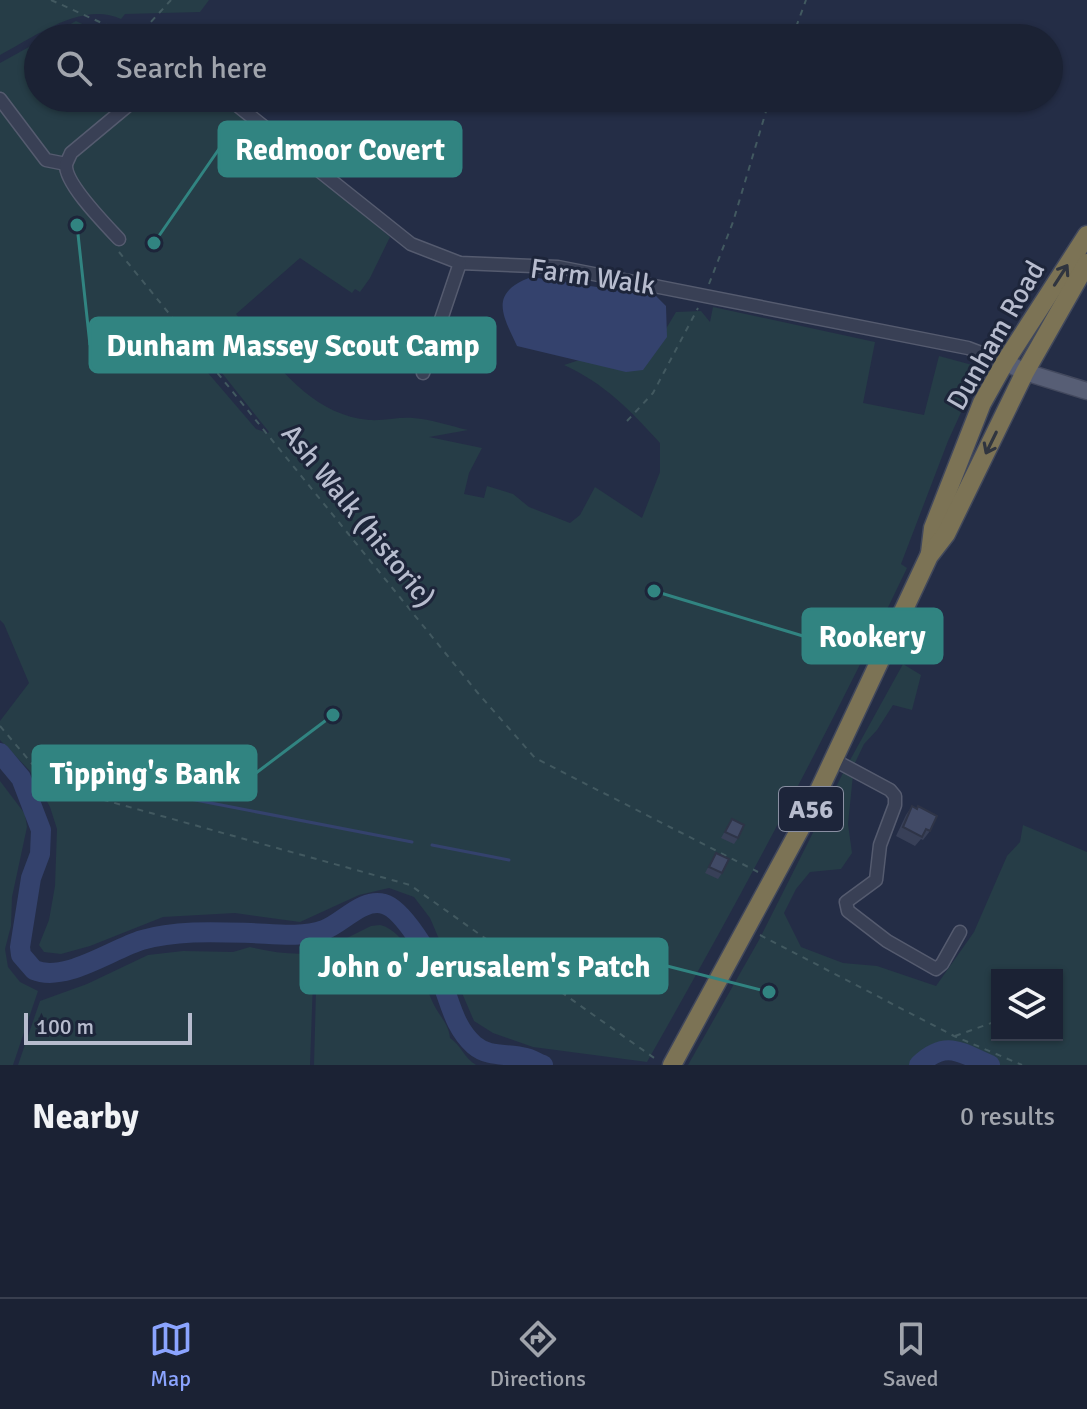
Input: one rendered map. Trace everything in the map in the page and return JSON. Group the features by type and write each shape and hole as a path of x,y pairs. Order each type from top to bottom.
{"highway":[{"name":"Dunham Road","path":"929,556 933,528 982,403 1087,235"},
{"name":"Dunham Road","path":"665,1063 738,946 806,818 929,556 946,534 1025,372 1087,263"}],"main road":[{"path":"1005,362 1025,372 1087,391"}],"lane":[{"path":"0,99 46,160 66,164"},
{"path":"119,246 82,197 68,175 66,164 71,153 120,112"},
{"name":"Farm Walk","path":"246,112 411,244 460,263 558,267 968,348 1005,362"},
{"path":"423,373 460,263"},
{"path":"834,760 890,790 895,796 895,805 880,845 876,880 846,902 848,911 887,941 936,969 960,932"}],"path":[{"path":"51,0 104,24"},
{"path":"149,24 171,0"},
{"path":"797,24 806,0"},
{"path":"627,421 653,393 705,294 733,222 766,112"},
{"name":"Ash Walk (historic)","path":"119,246 477,692 535,758 753,869"},
{"path":"0,726 50,785 410,885 665,1063"},
{"path":"759,934 954,1036 1022,1065"},
{"path":"954,1036 991,1022"}],"shaded area":[{"path":"0,0 209,0 200,12 125,14 121,19 91,14 59,24 24,24 24,42 0,55"},
{"path":"24,50 24,112 240,112 390,237 360,292 355,289 352,293 300,258 236,314 293,381 327,407 347,416 369,420 420,419 468,430 429,437 482,448 469,473 464,494 484,498 487,486 513,494 529,507 570,523 580,515 595,487 642,518 660,472 660,443 616,399 592,380 564,365 595,355 654,349 676,312 701,311 710,322 713,307 875,342 863,403 924,415 939,356 976,366 978,375 948,441 901,564 907,568 782,817 647,1062 533,1047 493,1033 474,1021 430,918 414,897 389,888 359,895 300,922 235,913 163,917 90,946 61,954 44,952 39,945 49,920 55,886 57,829 50,807 30,771 0,740 0,721 29,683 0,620 0,63","holes":["183,324 268,433 256,429 173,332"]},
{"path":"903,664 921,675 912,710 893,705 864,744 854,765 848,824 852,853 841,869 810,872 796,889 784,913 801,947 843,963 877,966 936,986 974,932 1007,856 1020,842 1023,825 1087,852 1087,1065 999,1065 943,1044 915,1065 688,1065 759,940 844,771"},
{"path":"0,781 25,814 27,827 12,897 11,926 5,949 8,967 20,982 38,991 13,1065 0,1065"},
{"path":"380,925 399,936 406,946 446,1024 450,1038 476,1065 314,1065 317,953 371,926"},
{"path":"250,947 282,953 314,953 310,1065 18,1065 40,1001 87,984 148,955 183,951 233,952"}],"water":[{"path":"531,277 656,296 666,306 667,337 643,370 626,372 517,346 504,314 504,297 518,283"}],"building":[{"path":"912,806 937,816 930,831 926,829 922,837 903,827"},
{"path":"732,819 744,825 738,838 725,832"},
{"path":"716,853 729,859 722,873 709,867"}],"waterway":[{"path":"0,753 21,778 41,830 40,854 31,878 20,947 21,955 34,970 46,973 74,969 130,944 182,933 306,934 331,927 368,905 384,904 408,924 423,946 467,1038 486,1052 528,1059 543,1065"},
{"path":"185,798 412,842"},
{"path":"432,845 509,860"},
{"path":"919,1065 937,1052 946,1050 990,1065"},
{"path":"510,1065 512,1057"}],"place":[{"name":"Dunham Massey Scout Camp","path":"77,225"},
{"name":"Redmoor Covert","path":"154,243"},
{"name":"Rookery","path":"654,591"},
{"name":"Tipping's Bank","path":"333,715"},
{"name":"John o' Jerusalem's Patch","path":"769,992"}]}
